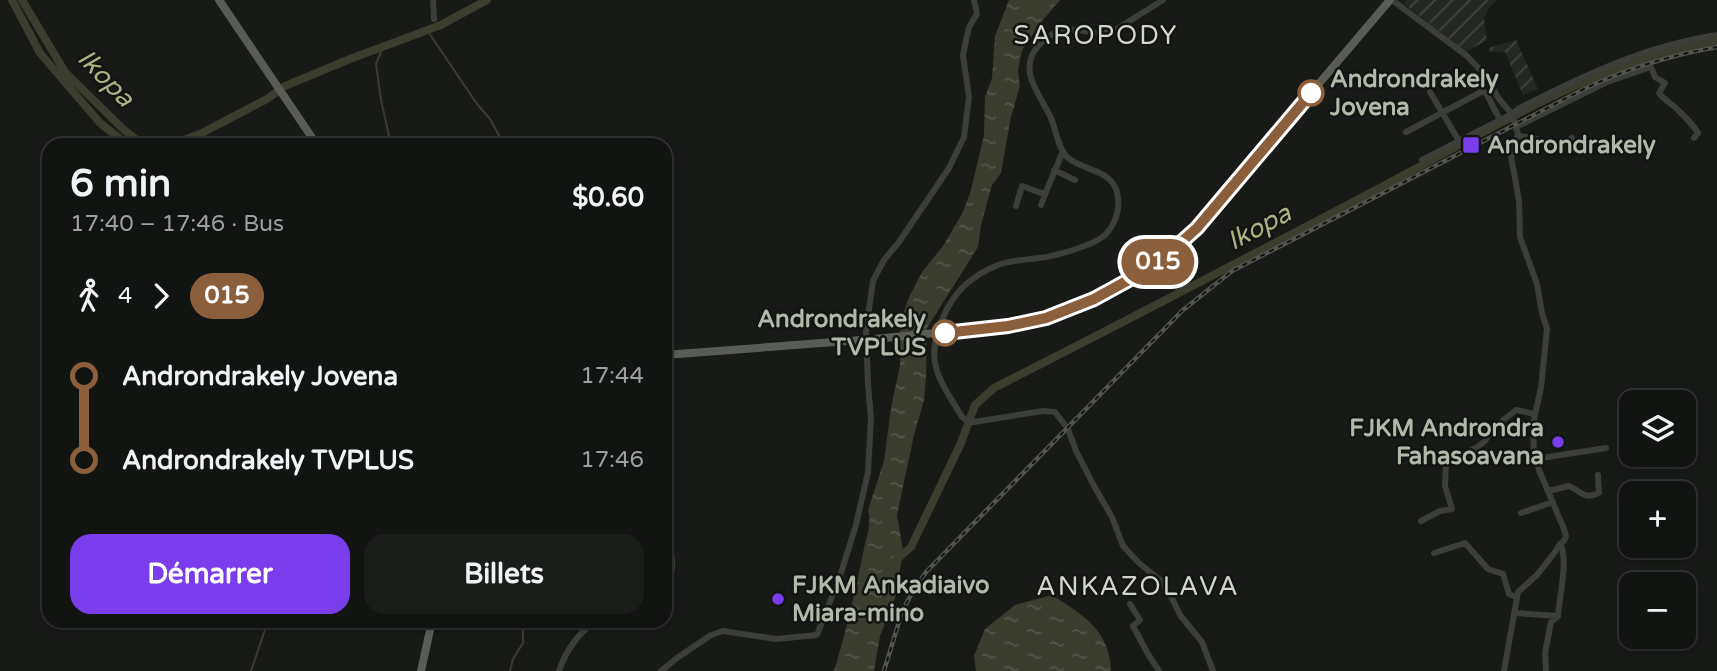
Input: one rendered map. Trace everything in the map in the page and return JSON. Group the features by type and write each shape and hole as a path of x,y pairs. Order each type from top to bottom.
{"main road":[{"path":"219,0 312,138"},
{"path":"672,354 1008,326 1046,318 1103,295 1167,255 1202,222 1391,0"},
{"path":"421,671 430,628"}],"street":[{"path":"433,0 435,19"},
{"path":"974,0 977,9 981,0"},
{"path":"661,671 711,635 723,631 776,639 817,635 852,538 869,472 872,418 868,313 873,281 884,260 900,242 949,168 964,137 970,97 963,55 969,27 977,15 974,0"},
{"path":"1163,0 1112,32 1102,34 1058,31 1046,38 1036,49 1028,72 1063,151 1069,158 1113,182 1118,195 1118,211 1108,232 1096,241 1061,254 1024,258 996,266 970,281 955,294 935,333 936,370 962,417 970,421 1043,411 1055,412 1061,418 1090,479 1112,517 1123,546 1160,580 1180,615 1202,642 1213,671"},
{"path":"1391,0 1467,56 1485,75 1514,120 1517,137 1511,157 1518,193 1520,237 1537,284 1547,329 1541,388 1535,414 1535,458 1566,532 1565,539 1540,571 1518,592 1504,671"},
{"path":"1514,120 1518,109 1618,61 1684,41 1717,35"},
{"path":"1422,160 1500,120 1514,120 1607,82 1652,67 1655,77 1665,83 1660,96 1676,107 1694,126 1698,133 1694,138"},
{"path":"1406,132 1483,91 1500,120"},
{"path":"1430,92 1459,141"},
{"path":"1517,137 1526,135 1551,144 1565,143 1572,138"},
{"path":"1041,205 1063,151"},
{"path":"1054,170 1075,180"},
{"path":"1016,206 1022,186 1046,192"},
{"path":"1421,521 1452,509 1445,486 1446,462 1476,448 1485,441 1491,430 1516,410 1535,414"},
{"path":"1535,458 1606,449"},
{"path":"1548,491 1569,486 1586,496 1594,495 1600,493 1598,475"},
{"path":"1521,513 1553,502"},
{"path":"1434,552 1465,543 1488,569 1503,574 1509,594 1516,597"},
{"path":"1546,671 1545,653 1551,622 1558,616 1563,575 1563,549 1560,544"},
{"path":"672,551 672,571"},
{"path":"1130,604 1140,620 1133,626 1159,671"},
{"path":"1514,613 1558,616"},
{"path":"559,671 570,647 587,628"}],"shaded area":[{"path":"1407,0 1498,0 1490,6 1484,18 1487,40 1466,52 1403,3"},
{"path":"1516,40 1538,89 1523,95 1505,52 1490,52 1489,48"}],"water":[{"path":"1009,0 1060,0 1022,50 1018,70 1020,86 1011,117 1001,173 992,185 978,247 927,328 924,400 897,515 903,550 896,595 880,636 874,671 834,671 868,532 868,510 884,461 900,365 900,332 904,311 922,272 943,246 963,212 971,190 984,135 985,97 992,78 995,36"},
{"path":"1052,595 1084,617 1100,634 1111,671 976,671 974,656 985,629 1015,605"}],"waterway":[{"path":"12,0 40,53 100,123 119,138"},
{"name":"Ikopa","path":"22,0 65,72 134,138"},
{"path":"189,138 267,99 285,86 441,25 487,0"},
{"name":"Ikopa","path":"427,30 500,138"},
{"name":"Ikopa","path":"894,562 911,547 961,443 975,405 994,388 1548,98 1632,63 1717,41"},
{"path":"383,47 376,64 389,138"},
{"path":"251,671 266,628"},
{"name":"Ikopa","path":"510,671 513,659 523,643 523,628"}],"railway":[{"path":"884,671 902,612 926,572 1183,310 1232,271 1584,89 1649,64 1717,47"}],"bus line":[{"name":"015","path":"945,333 1018,325 1046,318 1094,299 1145,271 1197,228 1311,93"}],"place":[{"name":"Androndrakely Jovena","path":"1311,93"},
{"name":"Androndrakely","path":"1471,145"},
{"name":"Androndrakely TVPLUS","path":"945,333"},
{"name":"FJKM Androndra Fahasoavana","path":"1558,442"},
{"name":"FJKM Ankadiaivo Miara-mino","path":"778,599"}],"district":[{"name":"SAROPODY","path":"1096,35"},
{"name":"ANKAZOLAVA","path":"1138,586"}]}
